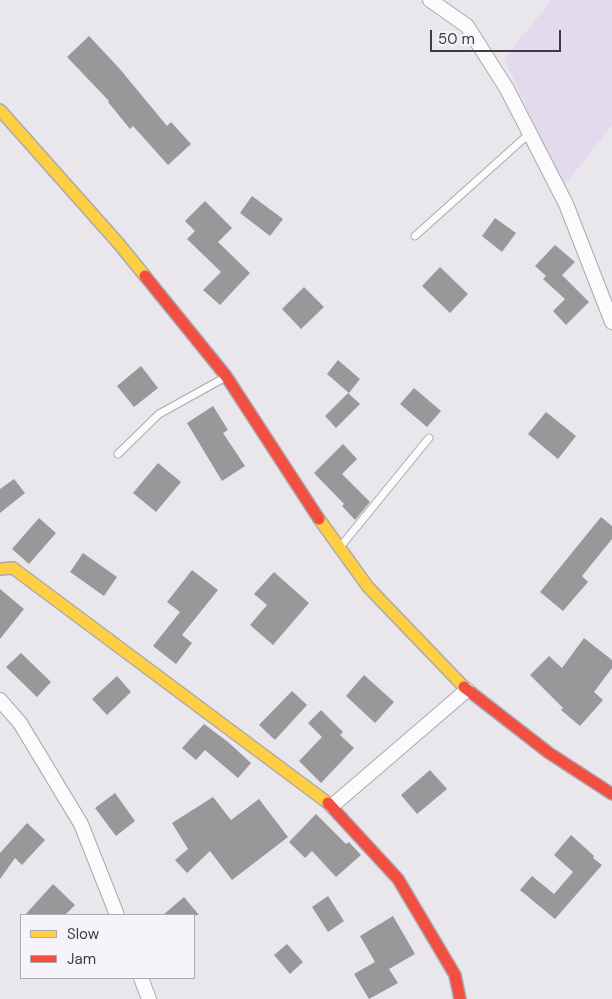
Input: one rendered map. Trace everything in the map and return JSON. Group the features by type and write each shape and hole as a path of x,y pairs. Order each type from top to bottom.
{"street":[{"path":"430,0 467,26 507,89 566,204 612,322"},
{"path":"0,110 118,244 226,376 317,517 368,587 467,690 549,753 612,794"},
{"path":"0,569 13,568 332,806 398,879 455,975 460,999"},
{"path":"332,806 467,690"},
{"path":"0,700 20,723 82,824 117,914"},
{"path":"141,979 150,999"}],"lane":[{"path":"415,236 530,133"},
{"path":"118,454 159,414 226,376"},
{"path":"339,548 429,438"}],"shaded area":[{"path":"552,0 612,0 612,125 563,187 504,58"}],"building":[{"path":"89,36 119,68 167,126 171,122 191,144 168,165 133,126 130,129 109,101 67,57"},
{"path":"252,196 283,219 270,236 240,213"},
{"path":"205,201 232,228 218,242 250,273 220,305 203,290 221,272 187,239 195,231 185,221"},
{"path":"495,218 516,233 502,252 482,236"},
{"path":"555,245 575,262 562,275 589,302 566,325 553,311 565,299 543,279 546,276 535,266"},
{"path":"440,267 468,294 450,313 422,286"},
{"path":"304,287 324,307 301,329 282,309"},
{"path":"338,360 360,379 349,393 327,374"},
{"path":"141,366 158,388 134,407 117,386"},
{"path":"414,388 441,411 427,427 400,404"},
{"path":"348,393 360,404 336,428 325,416"},
{"path":"213,406 228,430 223,433 245,466 222,481 187,423"},
{"path":"546,412 576,436 558,459 528,434"},
{"path":"343,444 357,459 342,474 370,502 355,520 342,506 344,504 314,473"},
{"path":"158,463 181,482 156,512 133,493"},
{"path":"14,479 25,493 0,513 0,489"},
{"path":"601,517 612,526 612,539 582,576 588,582 563,611 540,592"},
{"path":"39,518 56,533 29,564 12,549"},
{"path":"83,553 117,577 104,596 70,572"},
{"path":"192,570 218,590 182,635 192,643 176,664 153,646 180,612 167,602"},
{"path":"274,572 309,603 273,645 250,625 267,605 254,594"},
{"path":"0,589 24,609 0,639"},
{"path":"584,638 612,660 612,668 594,692 603,700 580,726 561,710 563,708 530,675 549,656 562,668"},
{"path":"21,653 51,682 37,697 6,667"},
{"path":"364,675 394,702 375,723 346,696"},
{"path":"117,676 131,692 107,715 92,699"},
{"path":"292,691 307,705 275,740 259,725"},
{"path":"321,710 343,732 340,735 354,748 321,783 299,761 322,737 308,723"},
{"path":"204,724 251,763 238,778 205,750 196,760 182,748"},
{"path":"430,770 447,789 417,814 401,795"},
{"path":"115,793 135,821 116,836 95,808"},
{"path":"213,797 231,820 259,799 288,837 232,880 210,851 187,873 175,860 188,849 172,823"},
{"path":"316,814 346,844 349,842 361,855 336,877 312,851 305,858 289,842"},
{"path":"27,823 45,840 22,865 15,858 0,879 0,853"},
{"path":"571,835 602,865 555,919 520,890 532,876 554,894 573,872 554,855"},
{"path":"53,884 75,905 66,914 26,914"},
{"path":"328,896 344,921 328,932 312,907"},
{"path":"184,897 199,915 195,914 164,914"},
{"path":"393,916 415,954 389,969 398,983 369,999 354,974 375,962 360,936"},
{"path":"287,944 303,962 290,974 274,955"}],"traffic: slow":[{"path":"0,110 145,276"},
{"path":"319,519 368,587 464,687"},
{"path":"0,569 13,568 328,803"}],"traffic: jam":[{"path":"145,276 226,376 319,519"},
{"path":"464,687 549,753 612,794"},
{"path":"328,803 398,879 455,975 460,999"}]}
